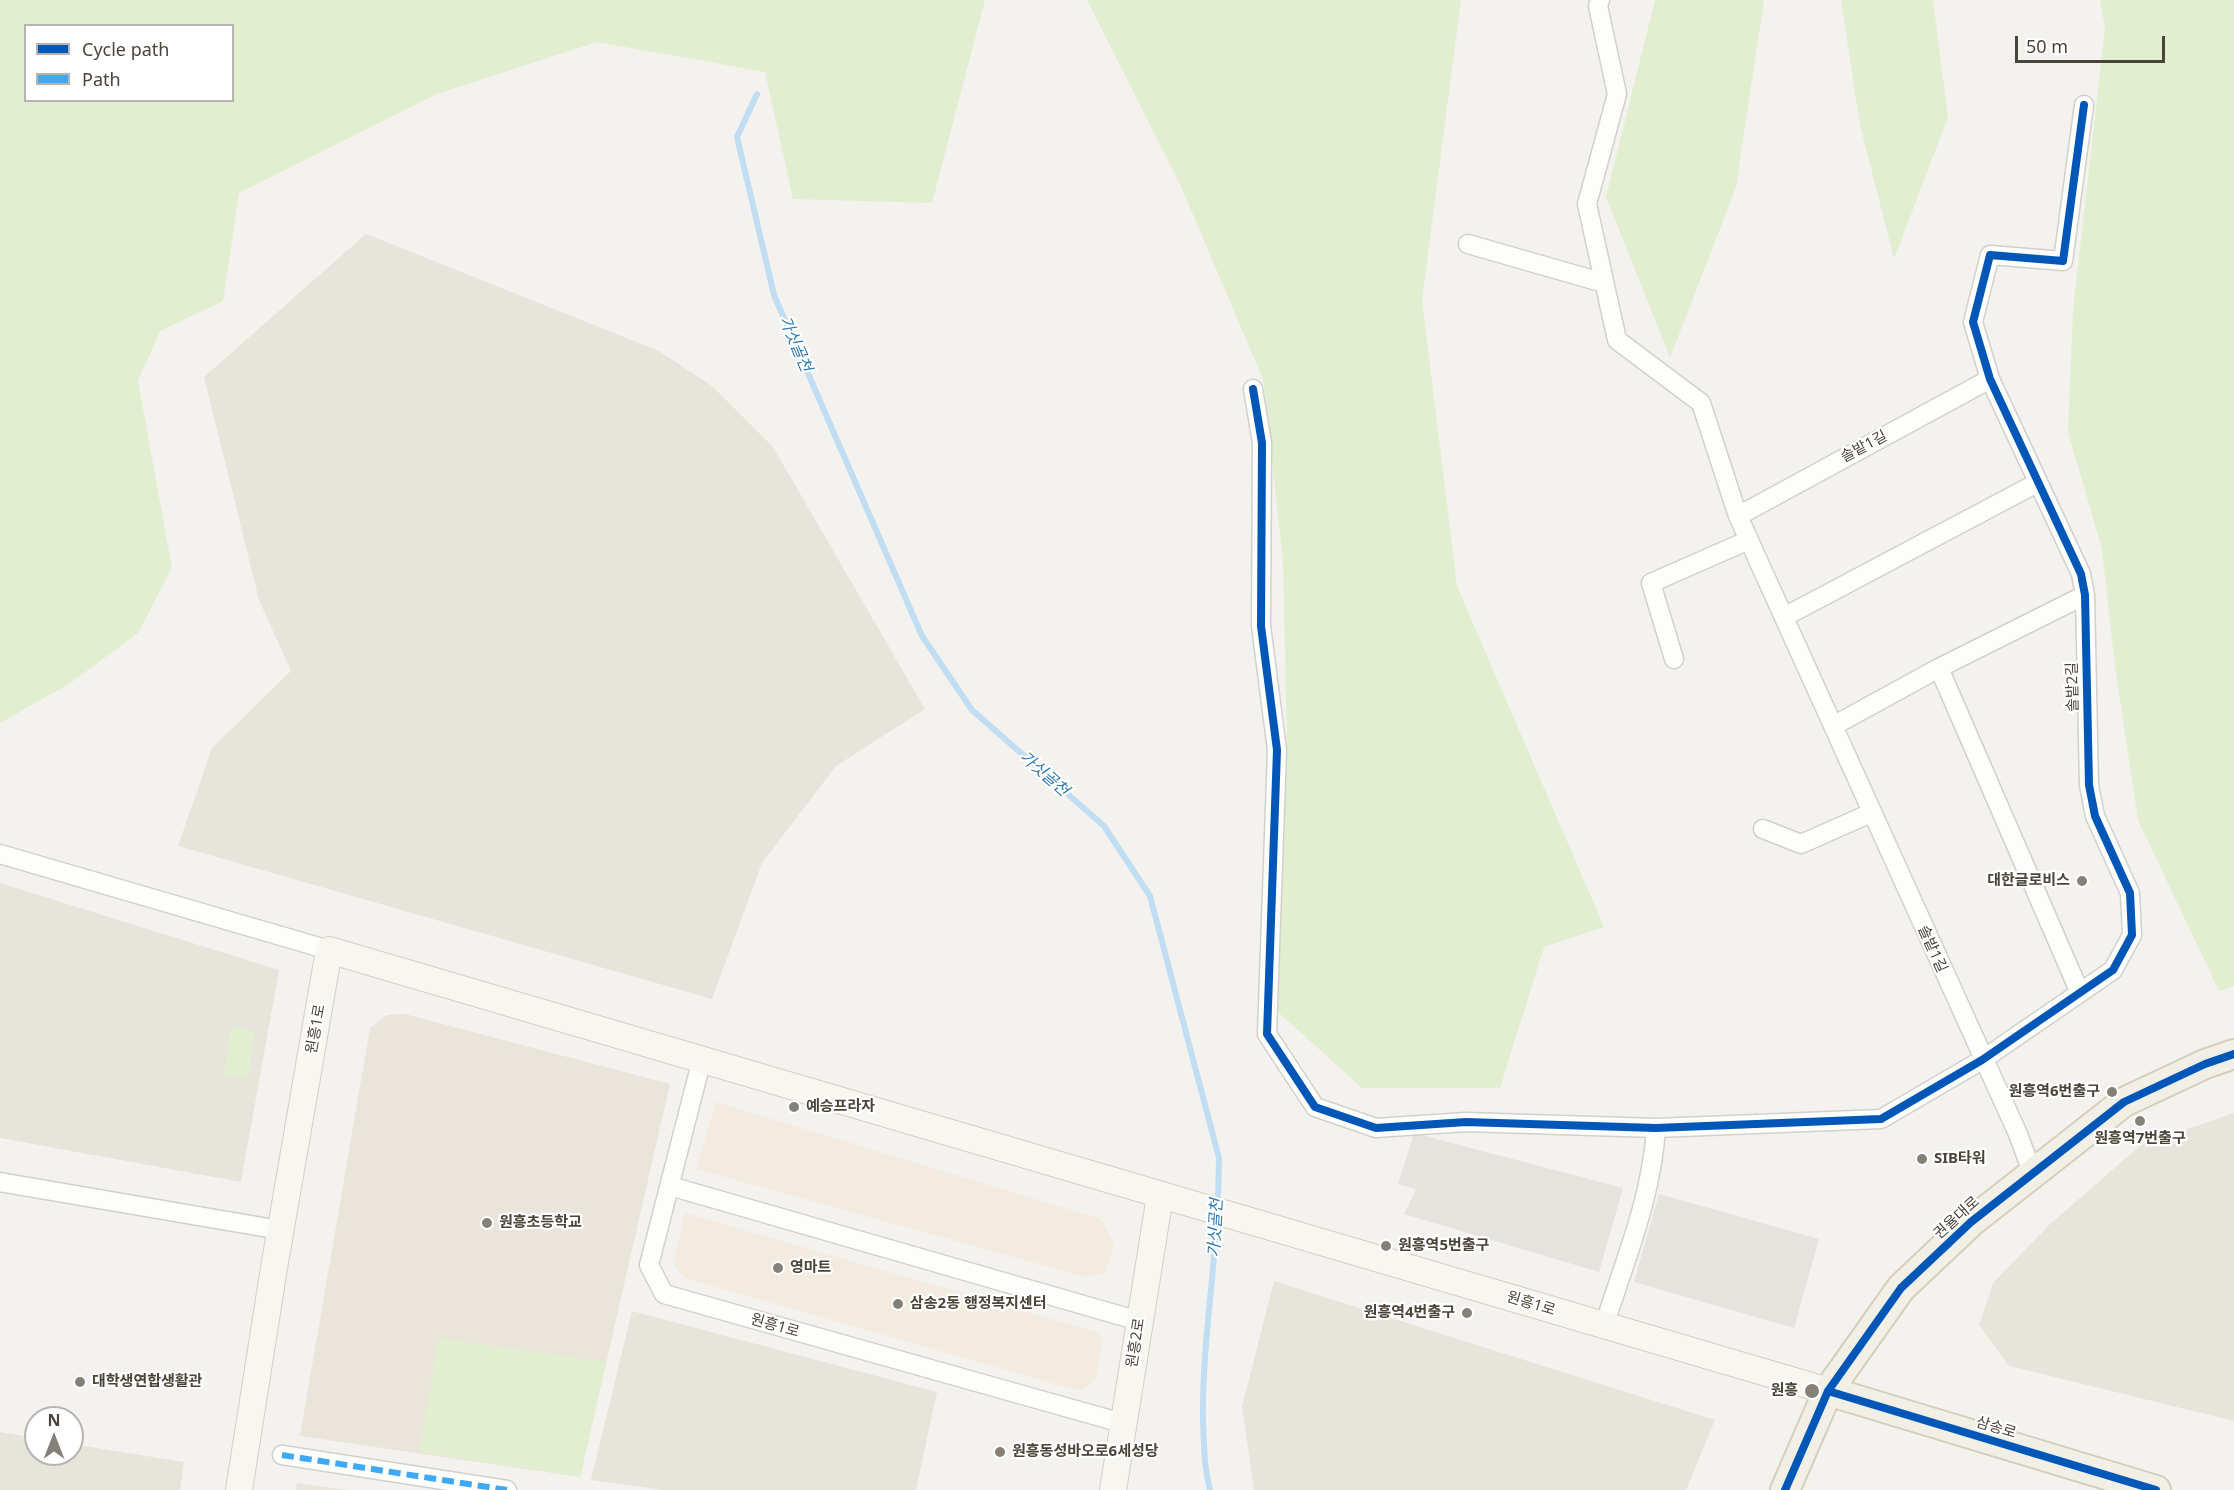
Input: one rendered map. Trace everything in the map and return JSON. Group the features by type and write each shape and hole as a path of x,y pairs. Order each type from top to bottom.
{"main road":[{"name":"권율대로","path":"1785,1490 1828,1391 1901,1288 1971,1222 2124,1102 2205,1064 2234,1054"},
{"name":"삼송로","path":"1828,1391 2119,1485 2156,1490"}],"street":[{"name":"솔밭1길","path":"1600,0 1598,6 1617,94 1587,204 1617,340 1701,403 1738,516 1982,1060 2018,1134 2032,1173"},
{"name":"솔밭2길","path":"1253,389 1262,443 1261,626 1277,750 1267,1034 1315,1107 1376,1128 1466,1122 1656,1128 1881,1119 1982,1060 2113,970 2132,935 2130,893 2095,816 2089,785 2085,595 2081,574 1990,380 1973,322 1990,255 2063,261 2084,105"},
{"path":"1468,244 1605,282"},
{"name":"솔밭1길","path":"1738,516 1990,380"},
{"path":"1784,617 2037,483"},
{"path":"1674,659 1651,583 1749,540"},
{"path":"1833,726 1939,668 2085,595"},
{"path":"1939,668 2080,993"},
{"path":"1763,830 1801,844 1871,813"},
{"path":"0,854 702,1059 1160,1196"},
{"name":"원흥1로","path":"239,1490 280,1230 329,951"},
{"name":"원흥1로","path":"702,1059 649,1265 664,1294 1122,1423"},
{"path":"1604,1326 1641,1213 1653,1166 1656,1128"},
{"path":"0,1182 280,1230"},
{"path":"670,1186 1139,1321"},
{"name":"원흥1로","path":"1160,1196 1201,1206 1828,1391"},
{"name":"원흥2로","path":"1113,1490 1160,1196"},
{"path":"282,1455 507,1490"}],"shaded area":[{"path":"366,234 659,351 712,386 773,447 925,709 836,766 762,863 712,999 178,846 212,748 291,671 259,600 204,377"},
{"path":"0,883 279,970 241,1182 0,1138"},
{"name":"원흥초등학교","path":"405,1014 670,1084 580,1477 300,1436 370,1028 387,1015"},
{"path":"716,1102 1101,1219 1114,1243 1106,1273 1085,1277 696,1169"},
{"path":"2234,1113 2234,1421 2009,1366 1979,1325 1993,1283 2050,1224 2141,1145"},
{"path":"1414,1133 1623,1188 1599,1272 1404,1214 1416,1189 1398,1184"},
{"path":"1659,1194 1819,1239 1794,1328 1634,1282"},
{"path":"685,1213 1097,1332 1103,1338 1096,1379 1083,1390 1076,1390 684,1278 673,1263"},
{"path":"1274,1281 1715,1420 1686,1490 1254,1490 1242,1407"},
{"path":"632,1311 937,1392 916,1490 663,1490 591,1480"},
{"path":"0,1432 24,1436 24,1466 84,1466 84,1446 184,1462 180,1490 0,1490"},
{"path":"297,1483 348,1490 296,1490"}],"green space":[{"path":"0,0 985,0 932,203 793,199 765,72 597,42 437,94 239,193 223,301 160,331 138,381 172,568 138,633 69,684 0,723"},
{"path":"1087,0 1461,0 1422,300 1457,586 1604,927 1544,947 1500,1088 1362,1088 1278,1012 1287,748 1283,562 1263,379 1180,184"},
{"path":"1655,0 1764,0 1736,187 1670,358 1606,197"},
{"path":"1841,0 1933,0 1948,117 1894,259 1860,125"},
{"path":"2100,0 2234,0 2234,986 2219,991 2138,820 2115,667 2102,549 2068,432 2073,309 2105,28"},
{"path":"231,1027 255,1031 248,1078 224,1075"},
{"path":"439,1338 606,1362 580,1477 419,1452"}],"waterway":[{"name":"가싯골천","path":"757,94 737,137 774,295 922,636 972,710 1104,826 1150,896 1219,1158 1218,1205"},
{"name":"가싯골천","path":"1210,1490 1205,1456 1203,1395 1217,1218"}],"marked path":[{"path":"282,1455 507,1490"}],"cycle path":[{"path":"1253,389 1262,443 1261,626 1277,750 1267,1034 1315,1107 1376,1128 1466,1122 1656,1128 1881,1119 1982,1060 2113,970 2132,935 2130,893 2095,816 2089,785 2085,595 2081,574 1990,379 1973,322 1990,255 2063,261 2084,105"},
{"path":"1785,1490 1828,1391 1901,1288 1971,1222 2124,1102 2205,1064 2234,1054"},
{"path":"1828,1391 2156,1490"}],"place":[{"name":"대한글로비스","path":"2082,881"},
{"name":"원흥역6번출구","path":"2112,1092"},
{"name":"예승프라자","path":"794,1107"},
{"name":"원흥역7번출구","path":"2140,1121"},
{"name":"SIB타워","path":"1922,1159"},
{"name":"원흥초등학교","path":"487,1223"},
{"name":"원흥역5번출구","path":"1386,1246"},
{"name":"영마트","path":"778,1268"},
{"name":"삼송2동 행정복지센터","path":"898,1304"},
{"name":"원흥역4번출구","path":"1467,1313"},
{"name":"대학생연합생활관","path":"80,1382"},
{"name":"원흥","path":"1812,1391"},
{"name":"원흥동성바오로6세성당","path":"1000,1452"}]}
